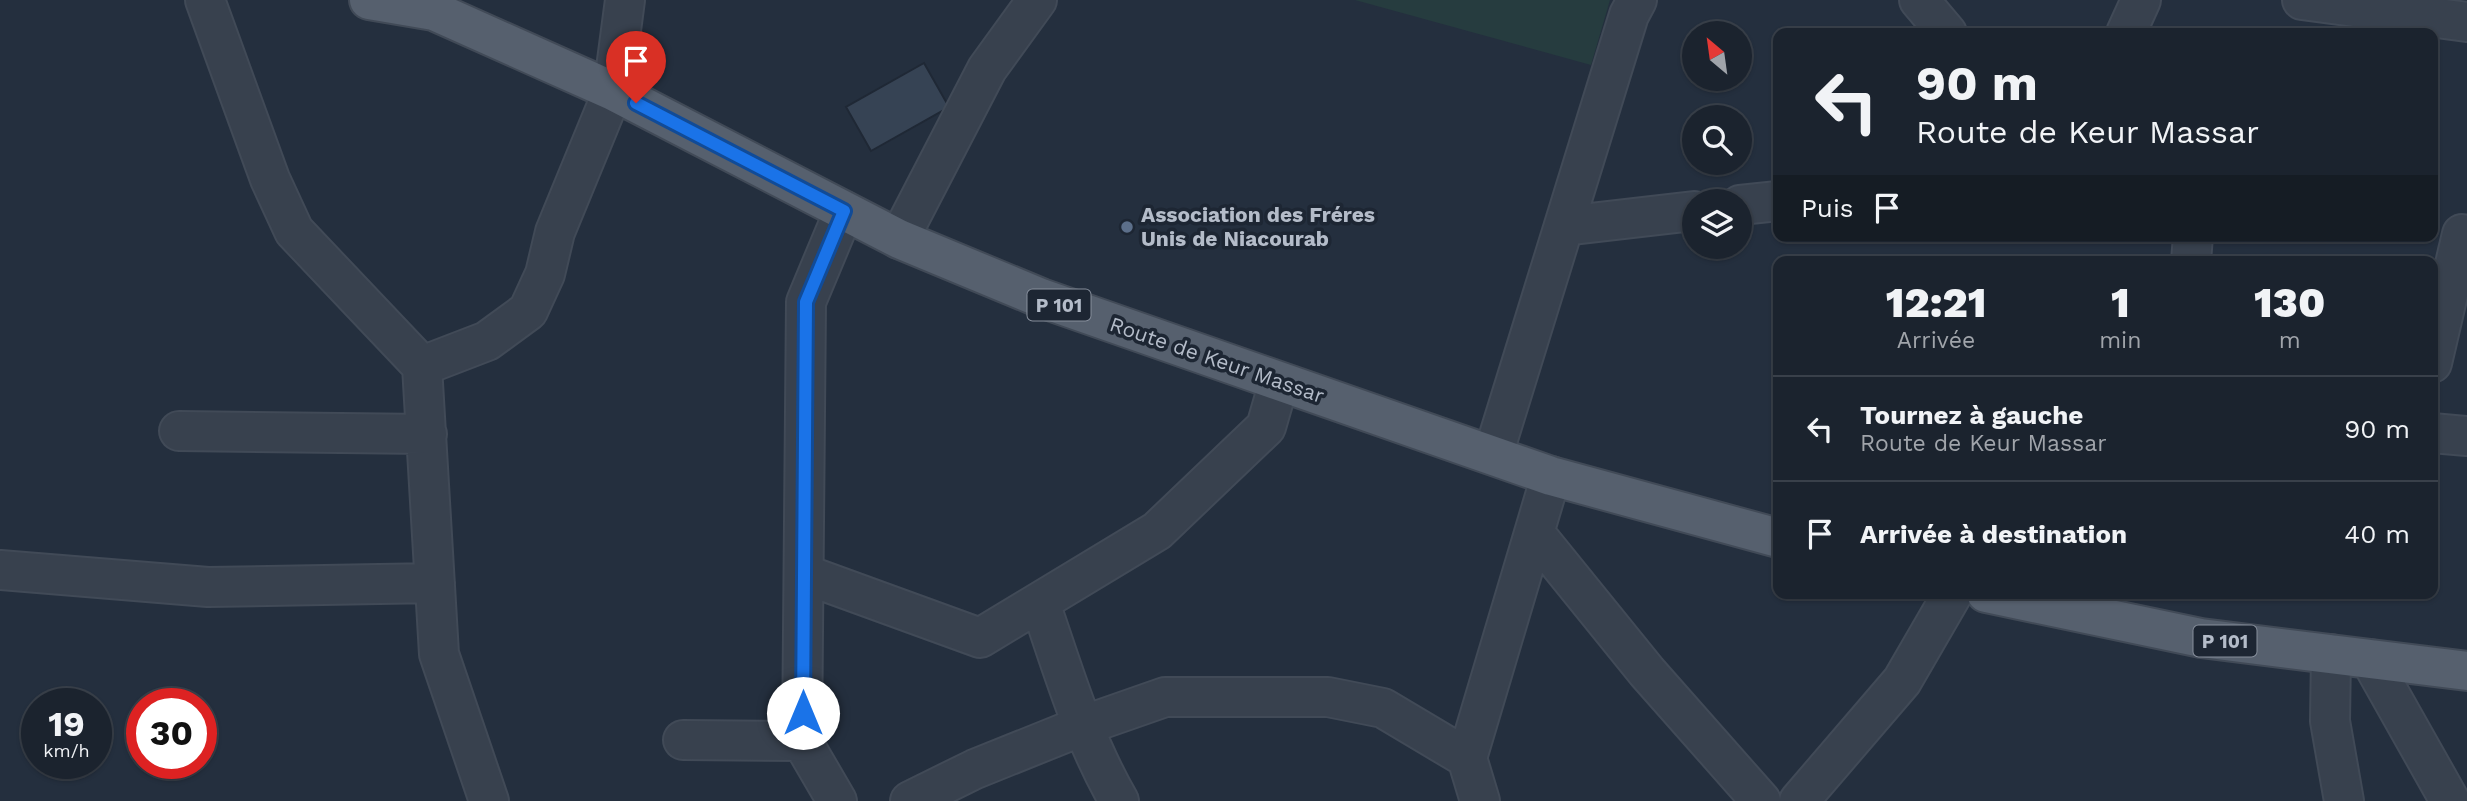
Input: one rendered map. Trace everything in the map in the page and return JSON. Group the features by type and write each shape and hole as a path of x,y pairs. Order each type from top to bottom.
{"main road":[{"name":"Route de Keur Massar","path":"369,0 434,6 613,91 899,239 1041,298 1551,476 1773,537"},
{"name":"P 101","path":"2015,599 2201,638 2467,671"}],"street":[{"path":"205,0 270,179 294,231 422,366 439,654 489,801"},
{"path":"422,366 487,341 528,311 545,274 555,232 613,91 625,0"},
{"path":"899,239 987,69 1037,0"},
{"path":"1493,455 1629,15 1637,0"},
{"path":"1919,0 1943,28"},
{"path":"2128,28 2141,0"},
{"path":"2317,12 2457,14"},
{"path":"1752,204 1773,202"},
{"path":"837,801 802,741 806,302 844,211"},
{"path":"1564,226 1682,212"},
{"path":"2438,328 2454,233"},
{"path":"804,574 980,638 1157,531 1266,427 1279,382"},
{"path":"179,431 426,434"},
{"path":"2438,434 2467,436"},
{"path":"1480,801 1467,758 1536,535 1551,476"},
{"path":"1536,535 1647,672 1760,801"},
{"path":"0,570 208,587 435,583"},
{"path":"1800,801 1902,681 1950,599"},
{"path":"1040,603 1082,726 1097,762 1119,801"},
{"path":"2331,654 2330,721 2344,801"},
{"path":"2370,659 2451,801"},
{"path":"910,801 975,769 1082,726 1166,697 1328,697 1382,708 1467,758"},
{"path":"683,740 802,741"}],"green space":[{"path":"1355,0 1610,0 1591,65"}],"building":[{"path":"924,63 949,107 871,151 846,107"}],"place":[{"name":"Association des Fréres Unis de Niacourab","path":"1127,227"}],"route":[{"path":"636,103 844,211 806,302 803,713"}]}
